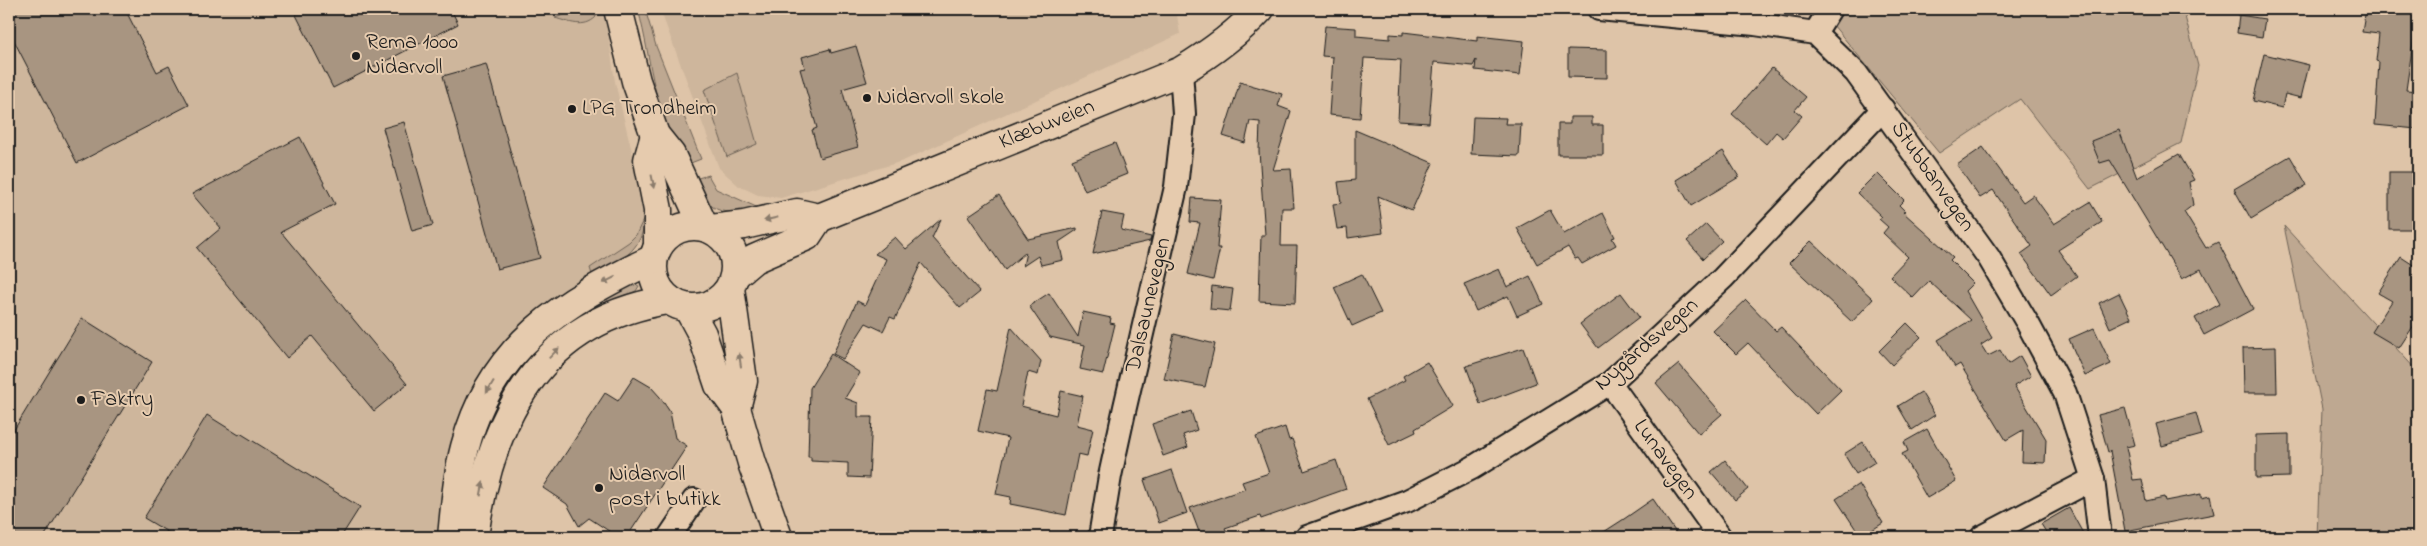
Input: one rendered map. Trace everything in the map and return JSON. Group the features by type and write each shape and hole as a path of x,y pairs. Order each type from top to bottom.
{"street":[{"path":"618,9 636,81 655,135 671,155 707,228 723,237 732,248 735,260 732,282 743,381 736,408"},
{"name":"Klæbuveien","path":"819,218 1181,71 1214,52 1260,9"},
{"path":"1599,9 1755,24 1815,34 1830,9"},
{"name":"Stubbanvegen","path":"1815,34 1856,73 1883,109 1990,258 2028,324 2065,393 2093,479 2100,537"},
{"name":"Dalsaunevegen","path":"1100,537 1119,433 1176,187 1184,114 1181,71"},
{"name":"Nygårdsvegen","path":"1307,537 1407,501 1472,468 1610,383 1724,278 1883,109"},
{"path":"655,135 648,160 658,210 655,282 662,295 678,304 702,334 719,386 736,408 752,464 778,537"},
{"path":"452,537 460,471 465,447 485,395 500,371 532,332 554,314 592,289 655,252 668,234 680,227 707,228 744,225 797,213 819,218 807,236 754,260 732,282 720,299 707,306 640,304 605,317 562,344 542,365 517,398 497,437 484,477 474,537"},
{"name":"Lunavegen","path":"1610,383 1720,537"},
{"path":"1982,537 2093,479"},
{"path":"669,537 694,500"}],"shaded area":[{"path":"9,9 605,9 615,82 644,201 644,227 641,238 629,255 556,300 443,537 9,537"},
{"path":"571,9 593,9 596,17 591,21 581,24 555,18 571,12"},
{"path":"638,9 645,9 656,46 701,159 688,164 676,146 660,108"},
{"name":"Nidarvoll skole","path":"660,9 1176,9 1180,34 903,161 781,198 758,195 739,186 719,168"},
{"path":"1841,9 2183,9 2198,66 2181,143 2090,189 2020,99 1939,153 1833,25"},
{"path":"737,73 757,144 727,157 704,90"},
{"path":"708,175 716,189 763,210 730,212 721,211 713,207 700,192 695,179"},
{"path":"644,218 640,239 635,247 620,261 593,278 590,268 629,242 636,235"},
{"path":"2284,226 2418,372 2418,537 2317,537 2322,409"},
{"path":"633,283 639,286 636,291 608,302 603,293"},
{"path":"587,301 592,309 559,332 543,346 476,471 464,481 468,463 515,364"}],"building":[{"path":"9,9 125,9 157,72 169,66 189,105 77,163 9,31"},
{"name":"Rema 1000 Nidarvoll","path":"293,9 451,9 458,24 333,88"},
{"path":"2366,9 2418,9 2406,90 2418,91 2417,129 2375,125 2379,62 2376,61 2379,34 2362,32"},
{"path":"2239,15 2265,19 2262,37 2237,33"},
{"path":"1325,26 1356,28 1356,36 1390,39 1390,34 1403,35 1403,32 1477,41 1477,36 1524,41 1520,75 1475,70 1476,60 1473,66 1434,62 1429,123 1398,121 1401,60 1364,58 1360,118 1329,115 1333,57 1322,56"},
{"path":"856,46 867,82 842,89 858,147 820,158 812,130 817,128 800,69 805,68 802,57 830,49 831,53"},
{"path":"1568,49 1607,50 1607,78 1568,77"},
{"path":"2264,54 2309,65 2301,98 2285,94 2282,108 2253,101"},
{"path":"486,64 540,258 497,269 443,76"},
{"path":"1772,68 1806,97 1795,110 1802,116 1783,138 1776,132 1766,144 1732,114"},
{"path":"1240,82 1282,94 1278,106 1291,111 1273,170 1291,169 1294,208 1282,208 1281,246 1297,246 1295,303 1259,301 1261,235 1265,235 1259,151 1260,122 1250,121 1245,143 1223,136"},
{"path":"1473,117 1506,118 1505,124 1521,124 1519,156 1471,154"},
{"path":"1570,117 1592,117 1592,125 1603,125 1603,155 1558,155 1558,124 1570,124"},
{"path":"404,122 433,225 412,231 383,128"},
{"path":"1355,130 1433,163 1412,210 1378,196 1383,233 1348,238 1347,228 1337,229 1333,204 1341,203 1338,182 1355,180"},
{"path":"2119,130 2137,178 2179,154 2194,180 2189,182 2193,205 2184,212 2206,248 2218,242 2253,309 2204,335 2195,318 2220,304 2201,269 2182,279 2110,160 2100,163 2091,141"},
{"path":"300,137 335,204 281,232 407,384 374,411 312,336 287,358 197,248 221,228 192,194"},
{"path":"1115,143 1127,174 1085,191 1072,160"},
{"path":"1983,147 2023,202 2033,195 2054,224 2090,202 2102,222 2058,250 2077,276 2051,295 2021,254 2032,246 1993,190 1980,198 1957,165"},
{"path":"1723,151 1739,177 1691,206 1676,180"},
{"path":"2290,156 2307,185 2251,219 2234,189"},
{"path":"2389,172 2418,172 2418,229 2389,229"},
{"path":"1877,173 1904,200 1899,205 1905,211 1903,212 1953,257 1950,260 1973,283 1965,291 1992,338 1981,345 1988,356 2000,350 2008,364 2020,356 2031,376 2014,386 2046,439 2045,463 2022,462 2023,430 2006,440 1960,364 1955,367 1938,340 1971,320 1929,281 1913,298 1890,276 1908,257 1883,233 1888,227 1879,219 1882,217 1857,193"},
{"path":"999,195 1028,239 1077,228 1077,230 1059,242 1063,260 1041,265 1038,256 1023,266 1026,252 1005,270 968,216"},
{"path":"1192,198 1221,200 1217,248 1220,248 1213,280 1188,274 1200,223 1190,222"},
{"path":"1550,210 1564,234 1603,213 1615,237 1612,238 1616,245 1582,264 1578,258 1575,259 1568,247 1537,264 1517,228"},
{"path":"1102,212 1124,216 1121,230 1151,237 1150,241 1093,254"},
{"path":"941,219 932,238 980,292 960,308 921,263 895,319 890,317 883,331 866,323 843,359 833,354 857,301 865,305 886,259 875,254 895,237 906,249"},
{"path":"1706,224 1722,241 1703,259 1687,241"},
{"path":"1811,241 1873,299 1852,322 1789,263"},
{"path":"2401,257 2418,268 2418,319 2399,348 2372,332 2392,301 2378,293"},
{"path":"1499,269 1507,287 1530,276 1543,304 1517,316 1508,296 1476,311 1464,284"},
{"path":"1362,274 1381,313 1352,326 1334,287"},
{"path":"1212,286 1233,289 1230,311 1210,309"},
{"path":"1049,293 1078,337 1083,312 1111,318 1110,323 1115,324 1103,374 1080,369 1085,345 1050,337 1029,306"},
{"path":"1621,293 1639,317 1598,348 1580,324"},
{"path":"2119,293 2131,318 2110,328 2099,303"},
{"path":"1746,300 1776,331 1781,327 1841,390 1816,414 1748,343 1736,354 1713,331"},
{"name":"Faktry","path":"82,318 152,362 44,537 9,537 9,438"},
{"path":"1907,323 1921,337 1892,365 1879,351"},
{"path":"1011,327 1041,361 1038,375 1028,372 1021,406 1056,415 1061,391 1083,396 1077,425 1093,429 1087,456 1078,454 1066,515 1010,504 1011,497 996,494 1008,438 978,431 987,389 997,391"},
{"path":"2094,328 2111,364 2085,376 2069,339"},
{"path":"1174,334 1215,344 1205,387 1164,379"},
{"path":"2276,347 2277,393 2244,393 2243,348"},
{"path":"1523,348 1536,383 1480,404 1466,366"},
{"path":"831,354 860,373 845,398 858,403 858,417 872,417 869,478 848,477 848,463 811,461 811,457 808,457 810,388"},
{"path":"1427,362 1453,406 1415,429 1416,432 1389,445 1367,399 1405,380 1403,376"},
{"path":"1679,364 1722,414 1699,434 1656,383"},
{"path":"634,377 651,387 660,397 670,412 675,438 687,446 627,537 618,537 589,518 579,526 567,504 543,488 605,393 618,401"},
{"path":"1921,392 1935,415 1912,430 1898,406"},
{"path":"2125,408 2135,445 2126,447 2133,480 2142,479 2146,501 2164,497 2165,501 2201,494 2201,498 2210,496 2214,514 2125,531 2110,451 2108,452 2098,415"},
{"path":"1191,411 1197,430 1183,435 1188,447 1163,456 1152,424"},
{"path":"2196,413 2202,435 2162,446 2156,424"},
{"path":"207,415 239,435 240,433 360,507 341,537 176,537 144,518"},
{"path":"1285,427 1289,440 1292,439 1304,471 1336,460 1346,489 1261,519 1260,516 1225,528 1227,532 1213,537 1201,537 1190,508 1245,489 1242,482 1269,473 1256,437"},
{"path":"1927,429 1956,481 1927,498 1902,454 1908,451 1904,442"},
{"path":"2289,434 2289,477 2256,478 2256,435"},
{"path":"1863,442 1875,462 1856,474 1844,454"},
{"path":"1725,460 1748,489 1735,500 1711,472"},
{"path":"1172,470 1187,513 1159,523 1144,480"},
{"path":"1859,484 1883,523 1861,537 1836,499"},
{"path":"1653,499 1679,537 1596,537 1624,519"},
{"path":"2069,508 2085,537 2049,537 2041,524"}],"place":[{"name":"Rema 1000 Nidarvoll","path":"356,56"},
{"name":"Nidarvoll skole","path":"867,98"},
{"name":"LPG Trondheim","path":"572,109"},
{"name":"Faktry","path":"81,400"},
{"name":"Nidarvoll post i butikk","path":"599,488"}]}
